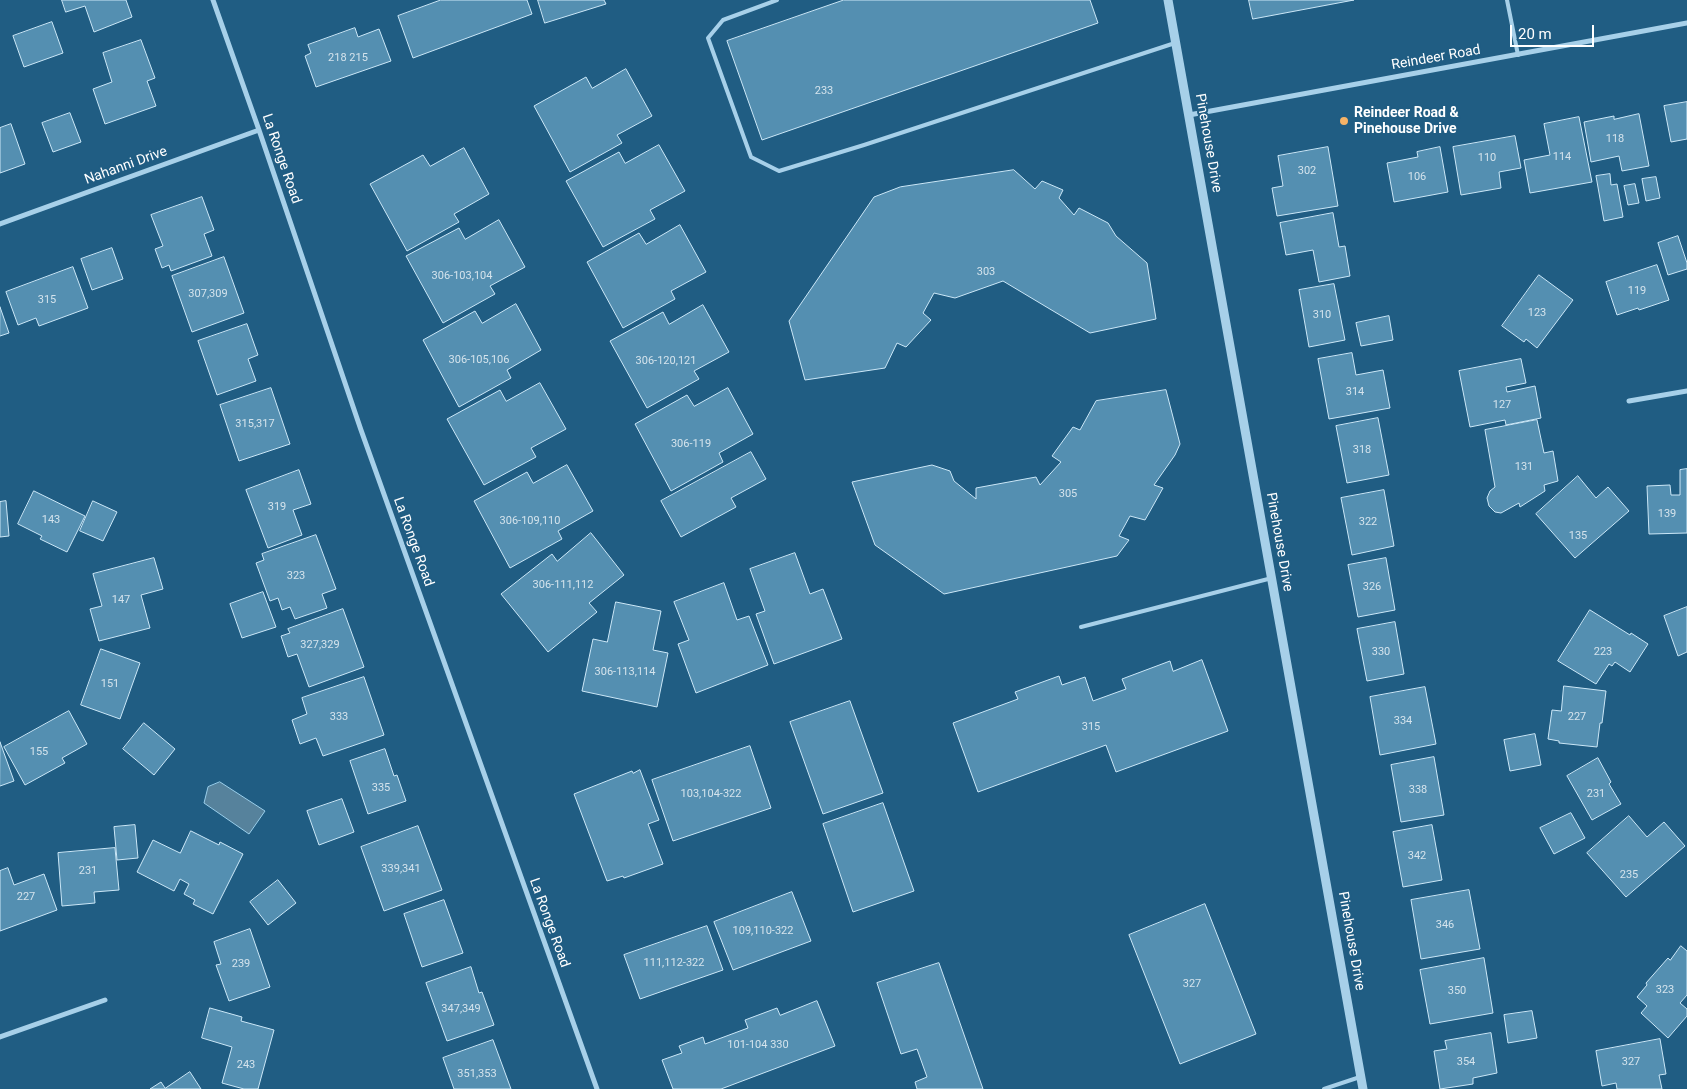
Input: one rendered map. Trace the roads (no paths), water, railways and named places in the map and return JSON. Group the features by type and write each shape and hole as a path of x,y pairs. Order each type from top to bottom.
{"street":[{"name":"La Ronge Road","path":"213,0 361,430 597,1089"},
{"name":"Pinehouse Drive","path":"1168,0 1363,1089"},
{"name":"Reindeer Road","path":"1189,115 1687,24"},
{"name":"Nahanni Drive","path":"0,224 259,130"},
{"path":"1629,401 1687,391"},
{"path":"0,1037 104,1000"}],"lane":[{"path":"777,0 723,20 708,38 751,157 779,171 874,142 1176,43"},
{"path":"1507,0 1518,55"},
{"path":"1081,627 1272,578"},
{"path":"1324,1089 1361,1077"}],"water":[{"path":"220,782 265,811 249,834 204,803 208,787"}],"place":[{"name":"Reindeer Road & Pinehouse Drive","path":"1344,121"}]}
